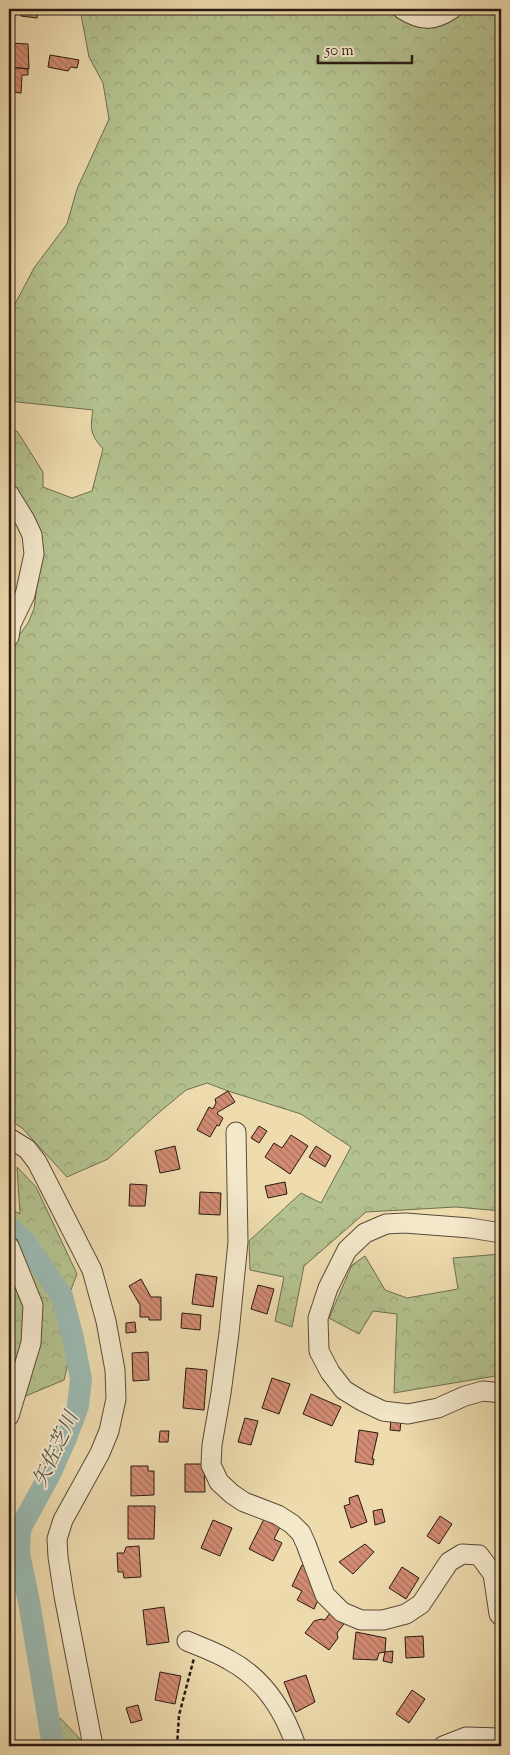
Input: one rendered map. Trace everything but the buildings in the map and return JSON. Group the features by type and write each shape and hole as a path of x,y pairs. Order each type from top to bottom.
{"street":[{"path":"402,9 415,17 431,20 452,9"},
{"path":"9,494 32,535 34,554 25,595 12,624 9,637"},
{"path":"236,1132 238,1242 227,1350 212,1445 212,1465 219,1482 244,1502 278,1515 292,1524 301,1533 325,1594 342,1612 361,1620 383,1620 406,1614 421,1604 449,1562 462,1554 479,1555 493,1574 499,1614 501,1616"},
{"path":"9,1138 27,1149 37,1162 92,1270 106,1321 115,1370 116,1399 109,1431 100,1453 63,1520 57,1539 64,1596 93,1746"},
{"path":"501,1233 470,1228 405,1223 386,1224 365,1233 347,1250 328,1288 318,1318 319,1351 330,1372 344,1390 362,1402 383,1411 408,1414 438,1408 465,1396 484,1391 501,1393"},
{"path":"9,1246 33,1305 31,1343 9,1416"},
{"path":"192,1643 229,1660 256,1679 272,1698 290,1728 296,1746"},
{"path":"443,1746 466,1737 501,1738"}],"path":[{"path":"177,1746 179,1715 188,1682 192,1643"}],"green space":[{"path":"80,9 501,9 501,1211 456,1207 366,1212 304,1266 292,1327 275,1321 284,1277 250,1270 249,1241 301,1193 321,1203 351,1147 301,1114 207,1083 186,1090 108,1159 67,1177 22,1128 9,1120 9,650 28,623 34,609 40,562 9,511 9,435 17,431 43,472 43,487 72,498 92,491 103,449 93,435 91,422 93,410 9,401 9,341 15,304 34,268 67,224 77,189 109,119 103,83 89,57"},
{"path":"17,1167 36,1187 77,1274 62,1313 69,1360 64,1380 9,1403 9,1208 20,1214"},
{"path":"501,1254 501,1375 394,1393 397,1314 373,1311 359,1334 329,1318 352,1265 365,1256 385,1290 407,1298 458,1289 453,1258"},
{"path":"60,1718 87,1746 40,1746"}],"waterway":[{"name":"矢佐芝川","path":"9,1227 25,1242 62,1296 81,1379 78,1406 66,1438 50,1474 20,1529 19,1554 53,1746"}]}
